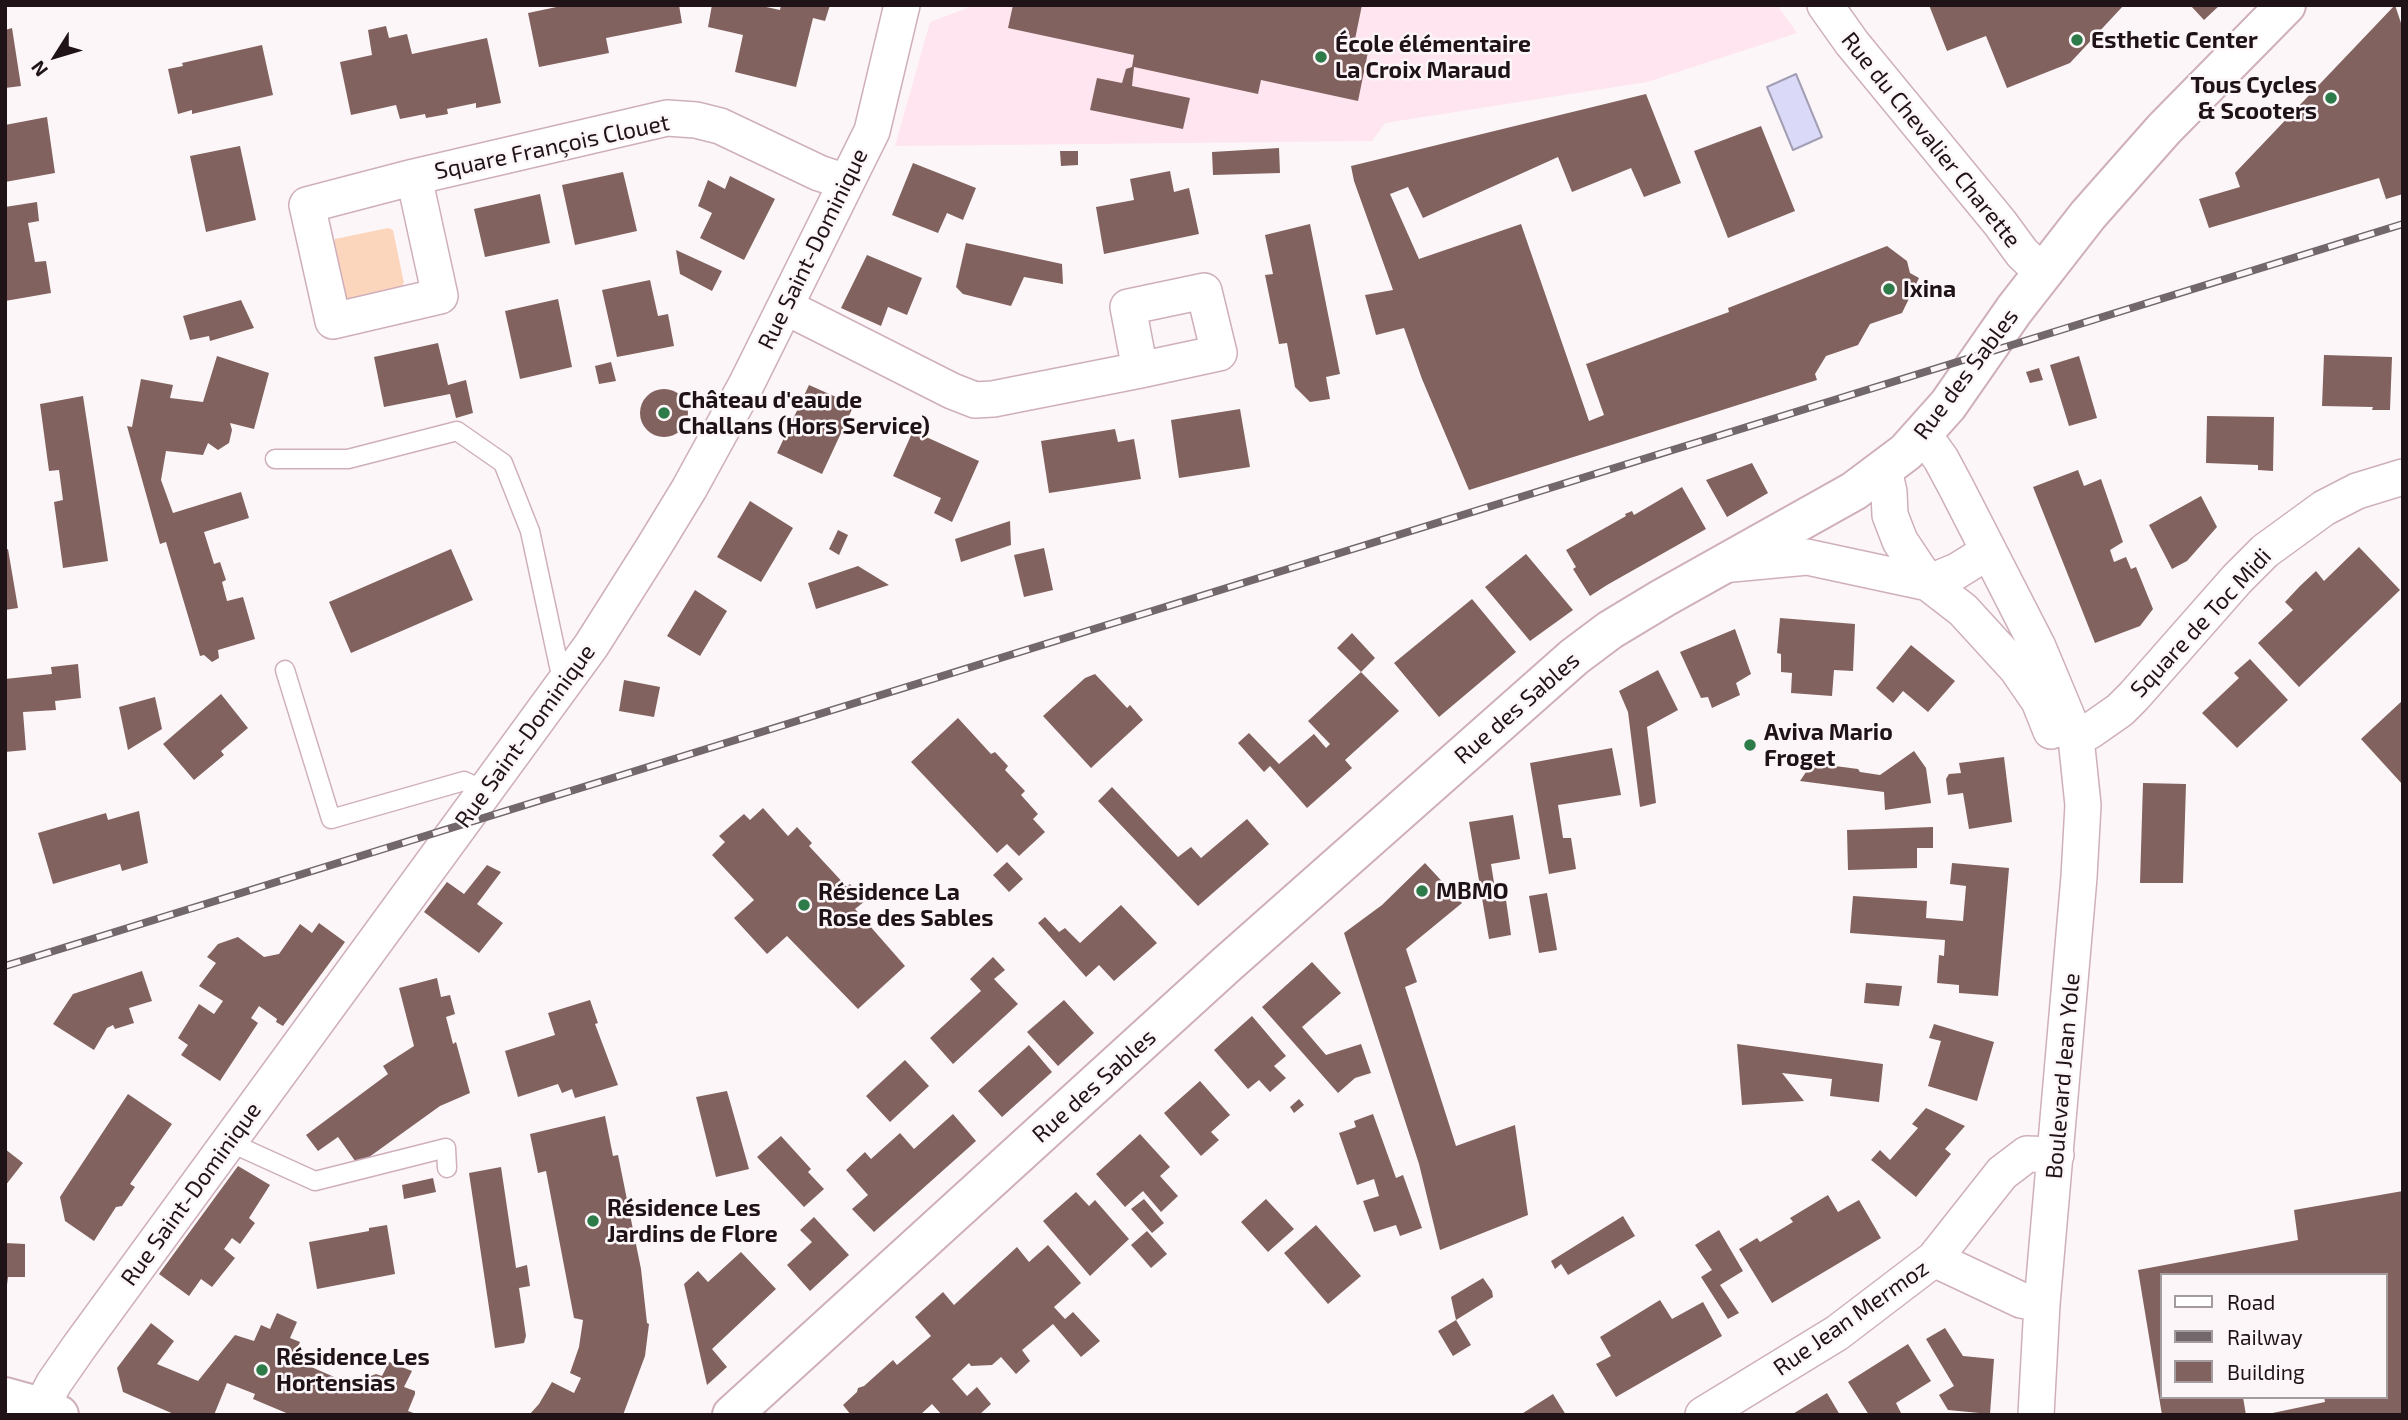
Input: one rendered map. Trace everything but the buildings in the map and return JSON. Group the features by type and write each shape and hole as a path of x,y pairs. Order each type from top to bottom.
{"main road":[{"name":"Rue des Sables","path":"732,1415 1226,965 1574,657 1610,630 1719,565 1830,505 1884,470 1923,434 1968,380 2042,271 2088,215 2164,129 2286,5"}],"street":[{"name":"Rue Saint-Dominique","path":"35,1408 591,646 689,489 786,307 872,131 902,5"},
{"name":"Rue du Chevalier Charette","path":"1825,5 1852,43 2022,253 2042,271"},
{"name":"Square François Clouet","path":"414,177 440,296 333,321 307,205 414,177 667,118 696,120 720,126 819,173 846,182"},
{"path":"786,307 975,400 993,399 1140,370"},
{"name":"Boulevard Jean Yole","path":"1923,434 1941,459 2039,647 2076,738 2083,805 2042,1304 2036,1415"},
{"path":"1884,470 1890,515 1900,541 1928,583 1963,610 2017,669 2039,701 2053,736 2076,738"},
{"name":"Square de Toc Midi","path":"2076,738 2090,731 2134,696 2236,579 2289,532 2324,508 2357,491 2403,477"},
{"path":"1719,565 1807,556 1928,583 1957,571 1989,551"},
{"path":"1934,1259 2002,1173 2027,1154 2056,1155"},
{"name":"Rue Jean Mermoz","path":"1703,1415 1837,1333 1934,1259 2021,1300 2042,1304"}],"lane":[{"path":"275,459 348,459 457,432 503,463 530,531 563,685"},
{"path":"285,670 331,819 464,781 486,791"},
{"path":"229,1142 315,1181 446,1148 447,1168"}],"shaded area":[{"name":"École élémentaire La Croix Maraud","path":"976,5 1777,5 1797,33 1647,82 1385,123 1372,141 895,146 930,22"},
{"path":"388,228 393,230 404,283 401,287 348,299 344,296 333,245 335,239"}],"water":[{"path":"1796,74 1822,137 1793,150 1767,87"}],"railway":[{"path":"5,966 2403,224"}],"place":[{"name":"Esthetic Center","path":"2077,40"},
{"name":"École élémentaire La Croix Maraud","path":"1321,57"},
{"name":"Tous Cycles & Scooters","path":"2331,98"},
{"name":"Ixina","path":"1889,289"},
{"name":"Château d'eau de Challans (Hors Service)","path":"664,413"},
{"name":"Aviva Mario Froget","path":"1750,745"},
{"name":"MBMO","path":"1422,891"},
{"name":"Résidence La Rose des Sables","path":"804,905"},
{"name":"Résidence Les Jardins de Flore","path":"593,1221"},
{"name":"Résidence Les Hortensias","path":"262,1370"}]}
